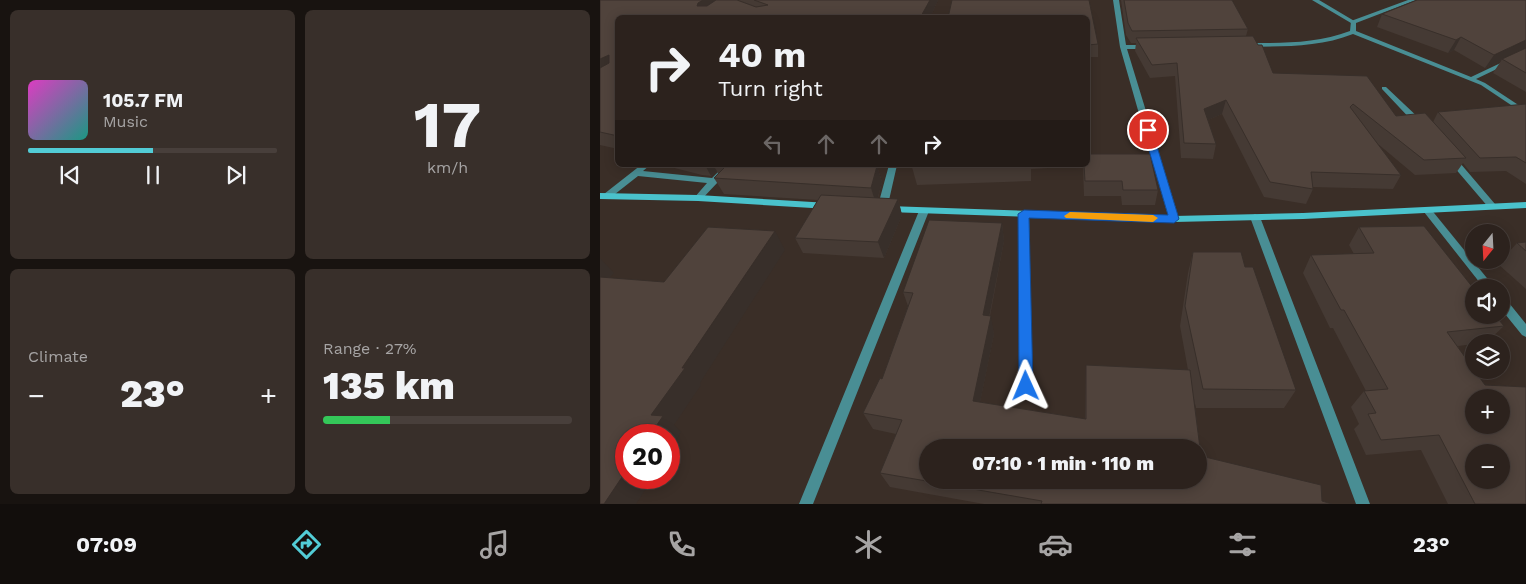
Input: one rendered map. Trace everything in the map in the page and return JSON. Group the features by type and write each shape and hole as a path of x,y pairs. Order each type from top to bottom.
{"street":[{"path":"1116,0 1124,47 1174,219"},
{"path":"1315,0 1353,22"},
{"path":"1353,22 1413,0"},
{"path":"1353,22 1353,32"},
{"path":"1237,45 1320,41 1353,32 1471,79 1498,93 1526,113"},
{"path":"1124,47 1160,47"},
{"path":"1471,79 1526,53"},
{"path":"1384,88 1427,130"},
{"path":"1445,151 1492,206"},
{"path":"603,196 643,167"},
{"path":"698,198 728,167"},
{"path":"892,167 877,209 1174,219 1526,205"},
{"path":"635,173 713,181"},
{"path":"603,196 698,198 843,207"},
{"path":"1427,210 1483,279"},
{"path":"806,504 924,211"},
{"path":"1024,214 1026,386"},
{"path":"1255,217 1363,504"},
{"path":"1510,313 1526,332"}],"building":[{"path":"600,0 703,0 697,6 707,6 716,0 737,0 756,7 768,5 754,0 930,0 922,15 615,15 615,135 600,132 600,68 609,63 609,55 600,59"},
{"path":"952,0 1089,0 1098,44 1090,45 1090,15 949,15"},
{"path":"1124,0 1232,0 1248,29 1132,31 1128,23"},
{"path":"1417,0 1526,0 1526,40 1494,55 1461,37 1456,40 1382,14"},
{"path":"1253,36 1258,45 1262,45 1273,73 1367,76 1396,116 1425,113 1466,158 1424,160 1353,104 1350,107 1401,175 1311,172 1313,189 1270,182 1226,100 1204,109 1216,144 1184,143 1177,63 1152,65 1136,38"},
{"path":"1526,48 1526,73 1502,59"},
{"path":"1526,104 1526,163 1516,157 1480,158 1438,112"},
{"path":"1090,154 1150,154 1158,190 1123,190 1122,181 1085,181 1084,167 1090,167"},
{"path":"725,167 877,167 871,188 714,178"},
{"path":"821,195 898,199 878,242 795,238"},
{"path":"929,220 1002,223 983,315 991,316 973,401 1086,419 1086,365 1190,370 1199,439 919,439 919,480 880,473 902,420 863,413 880,378 882,379 913,293 903,292"},
{"path":"1424,226 1466,279 1465,324 1502,324 1504,326 1447,332 1465,357 1465,379 1481,379 1485,385 1526,387 1526,504 1475,504 1467,489 1510,489 1510,444 1465,444 1465,485 1439,435 1381,440 1368,414 1376,413 1364,391 1388,389 1311,255 1374,253 1359,227"},
{"path":"708,227 775,231 682,368 685,368 651,415 663,416 658,424 615,424 615,488 604,504 600,504 600,277 664,282"},
{"path":"1526,242 1526,251 1517,243"},
{"path":"1193,252 1241,252 1245,267 1253,267 1296,390 1203,389 1185,306"},
{"path":"1207,457 1321,485 1322,501 1332,504 1041,504 1042,501 973,489 1207,489"}],"slow traffic":[{"path":"1070,216 1153,218"}],"route":[{"path":"1026,386 1024,214 1174,219 1148,130"}]}
